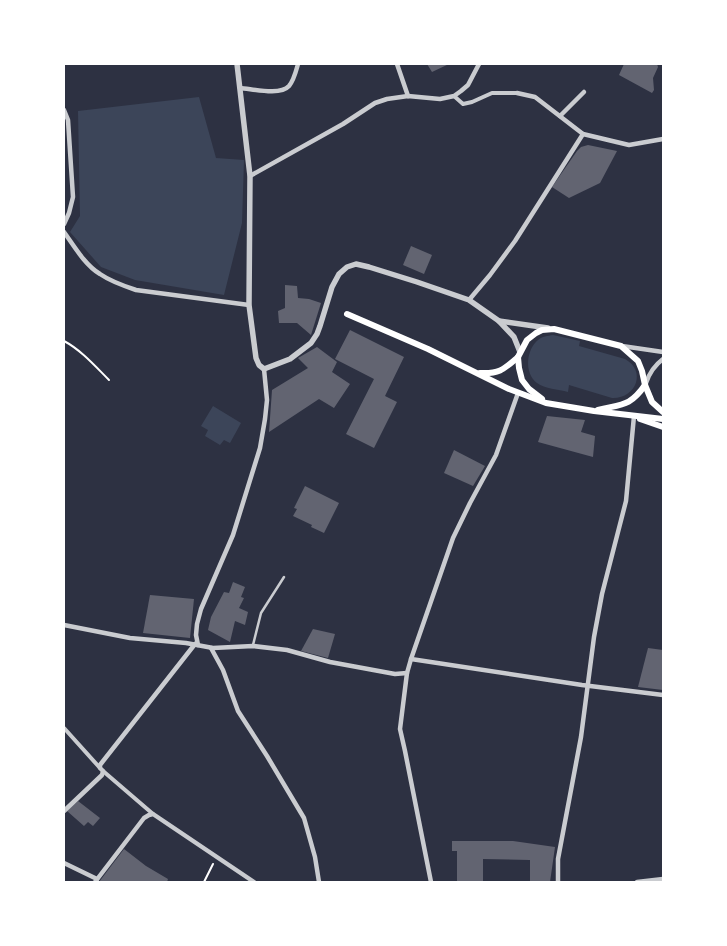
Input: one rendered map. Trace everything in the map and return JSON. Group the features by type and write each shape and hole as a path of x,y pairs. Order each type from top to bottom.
{"main road":[{"path":"347,314 428,349 518,393 546,403 663,419"},
{"path":"477,373 503,370 519,355 527,340 542,330 554,329 621,346 638,361 652,402 663,412"},
{"path":"519,355 519,368 522,380 529,389 546,403"},
{"path":"594,411 624,404 638,395 645,385"},
{"path":"634,416 663,427"}],"street":[{"path":"64,811 102,775 100,765 196,645 196,624 200,610 233,535 260,448 268,400 264,369 259,365 256,358 249,305 250,176 237,64"},
{"path":"240,88 278,92 283,90 289,87 292,82 298,64"},
{"path":"397,64 408,96"},
{"path":"250,176 343,124 376,103 387,99 408,96 440,99 454,96 468,85 479,64"},
{"path":"560,116 584,92"},
{"path":"454,96 463,104 492,93 517,93 535,97 583,134 629,145 663,139"},
{"path":"64,110 68,120 73,197 69,214 64,224"},
{"path":"469,300 515,241 583,134"},
{"path":"64,232 86,262 99,274 128,288 249,305"},
{"path":"264,369 290,360 311,342 317,334 332,287 339,274 347,267 356,264 409,279 469,300 499,321 514,337 519,355"},
{"path":"499,321 554,329"},
{"path":"621,346 663,352"},
{"path":"645,385 648,376 663,359"},
{"path":"430,882 400,729 407,673 453,538 496,455 518,393"},
{"path":"558,882 558,859 581,737 594,637 602,594 626,501 634,416"},
{"path":"64,625 130,638 211,648 253,646 287,650 330,662 395,674 407,673"},
{"path":"211,648 223,670 238,711 304,818 315,857 319,882"},
{"path":"411,659 587,686 663,694"},
{"path":"64,728 102,769 153,814 254,882"},
{"path":"64,862 96,880 144,818 149,814 153,814"},
{"path":"637,882 663,879"}],"lane":[{"path":"253,646 261,613 284,576"}],"path":[{"path":"64,341 69,343 109,380"},
{"path":"204,882 216,858"}],"shaded area":[{"path":"199,97 216,158 244,160 242,223 224,295 135,280 101,267 70,232 80,216 78,111"},
{"path":"553,335 580,341 579,346 625,359 636,370 636,383 627,394 612,398 569,385 568,392 540,385 533,379 528,368 529,355 538,340"},
{"path":"213,406 241,423 230,443 224,440 220,445 205,436 208,430 201,426"}],"building":[{"path":"427,64 449,64 432,72"},
{"path":"624,64 657,64 658,67 653,78 654,90 652,93 619,75"},
{"path":"588,145 617,151 600,183 569,198 552,187 577,151 581,147"},
{"path":"411,246 432,255 424,274 403,265"},
{"path":"285,285 297,286 298,298 321,303 311,335 297,323 279,323 278,311 285,308"},
{"path":"350,330 404,357 385,396 397,402 374,448 346,434 374,379 335,359"},
{"path":"317,347 337,362 332,372 350,384 334,408 319,399 269,432 272,390 308,368 298,358"},
{"path":"547,416 585,420 581,432 595,436 593,457 538,442"},
{"path":"454,450 485,466 473,486 444,473"},
{"path":"305,486 339,503 324,533 293,516 297,509 294,508"},
{"path":"233,582 245,587 241,597 244,598 239,608 248,612 245,625 235,621 230,642 208,630 211,617 224,592 229,593"},
{"path":"150,595 194,599 190,638 143,633"},
{"path":"313,629 335,634 328,658 301,651"},
{"path":"648,648 663,650 663,690 638,687"},
{"path":"78,801 100,818 93,826 88,822 84,826 67,811"},
{"path":"452,841 513,841 555,847 550,882 530,882 530,860 483,859 483,882 457,882 457,851 452,851"},
{"path":"124,849 146,866 168,879 167,882 99,882"}]}
